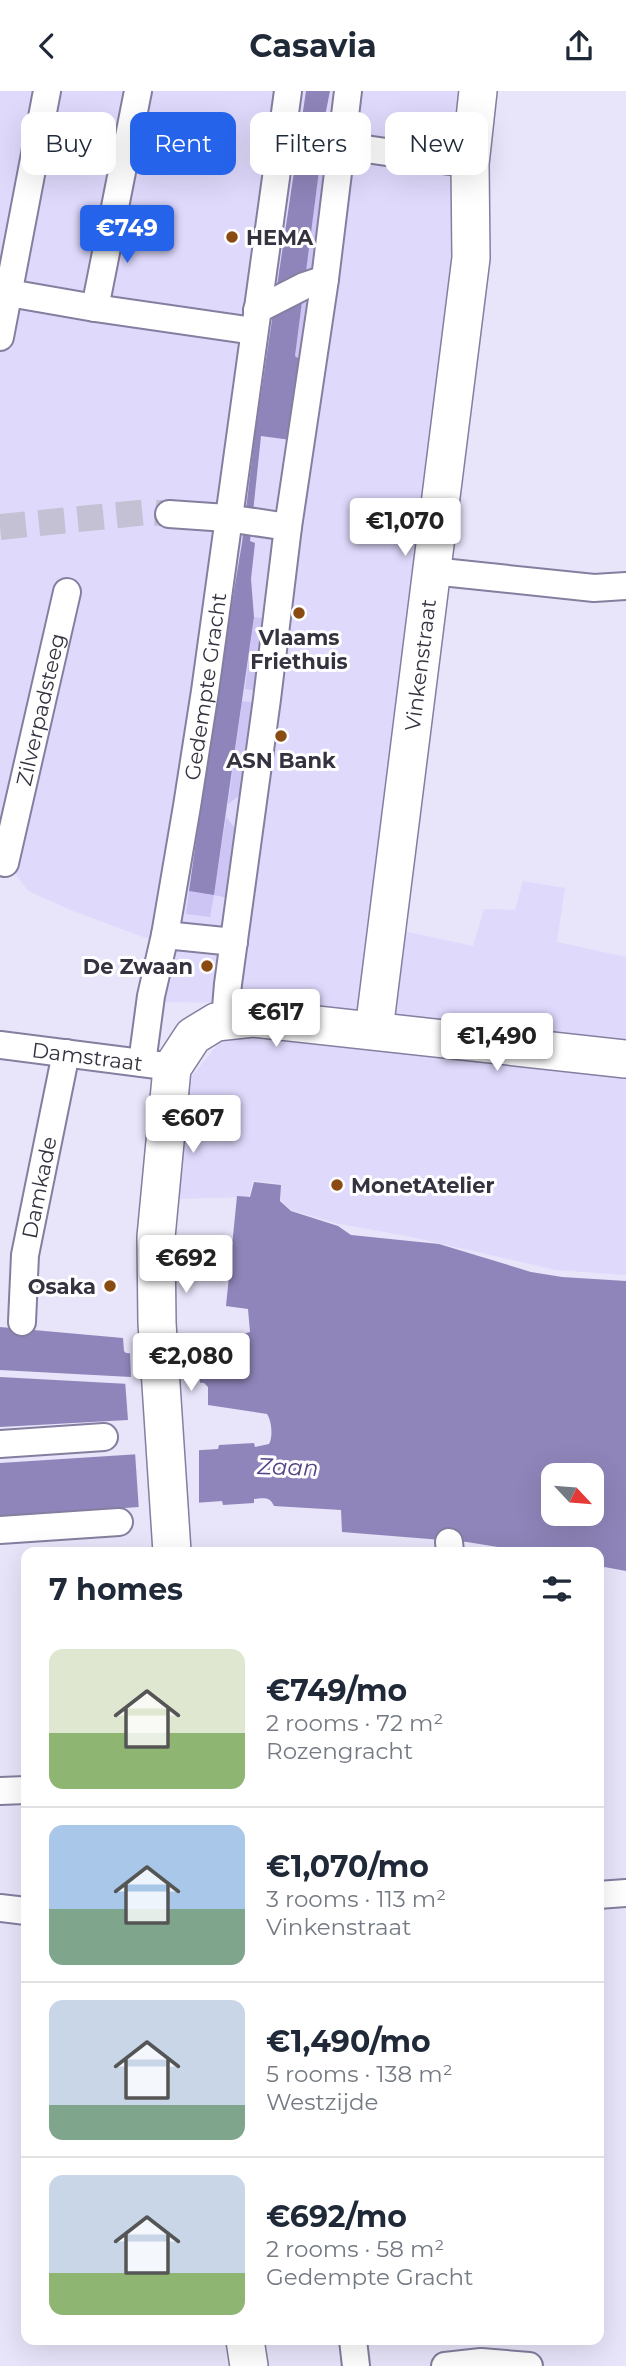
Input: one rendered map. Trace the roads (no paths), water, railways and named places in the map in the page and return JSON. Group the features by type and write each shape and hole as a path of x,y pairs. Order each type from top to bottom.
{"street":[{"path":"0,337 47,91"},
{"path":"95,308 138,91"},
{"name":"Gedempte Gracht","path":"288,91 298,112"},
{"name":"Gedempte Gracht","path":"332,112 348,91"},
{"name":"Vinkenstraat","path":"476,112 478,91"},
{"name":"Gedempte Gracht","path":"172,1547 159,1355 156,1237 157,1065 151,996 172,935 205,691 244,521 263,313 302,175"},
{"name":"Gedempte Gracht","path":"225,1020 288,527 315,282 312,175"},
{"name":"Vinkenstraat","path":"374,1030 471,258 470,175"},
{"path":"9,293 95,308 263,313 315,282"},
{"path":"169,514 288,527"},
{"path":"432,572 594,589 626,586"},
{"name":"Zilverpadsteeg","path":"0,861 5,863 67,591"},
{"path":"172,935 234,942"},
{"path":"157,1065 193,1036 216,1022 253,1018 626,1059"},
{"name":"Damstraat","path":"0,1045 157,1065"},
{"name":"Damkade","path":"22,1322 25,1255 66,1053"},
{"path":"0,1444 104,1437"},
{"path":"0,1530 120,1521"},
{"path":"0,1791 21,1790"},
{"path":"604,1895 626,1893"},
{"path":"0,1908 21,1910"},
{"path":"246,2345 249,2366"},
{"path":"354,2345 356,2366"},
{"path":"445,2366 529,2366"}],"water":[{"path":"306,91 330,91 326,112 303,112"},
{"path":"294,175 318,175 295,356 306,364 298,441 261,436 250,541 255,543 251,579 254,617 214,895 189,891 217,692 242,543 255,434"},
{"name":"Zaan","path":"254,1182 281,1185 280,1201 291,1211 338,1226 351,1235 439,1244 531,1272 626,1281 626,1571 604,1567 604,1547 498,1547 342,1532 341,1510 274,1506 268,1499 263,1498 254,1499 254,1503 223,1505 222,1501 0,1517 0,1463 218,1449 219,1445 254,1443 255,1447 269,1444 271,1429 267,1414 208,1405 208,1387 204,1383 130,1377 125,1380 128,1420 0,1427 0,1327 123,1338 126,1353 203,1359 205,1344 250,1332 248,1309 226,1306 237,1196 250,1197"}],"tunnel":[{"path":"0,527 149,512 169,514"}],"place":[{"name":"HEMA","path":"232,237"},
{"name":"Vlaams Friethuis","path":"299,613"},
{"name":"ASN Bank","path":"281,736"},
{"name":"De Zwaan","path":"207,966"},
{"name":"MonetAtelier","path":"337,1185"},
{"name":"Osaka","path":"110,1286"}]}
